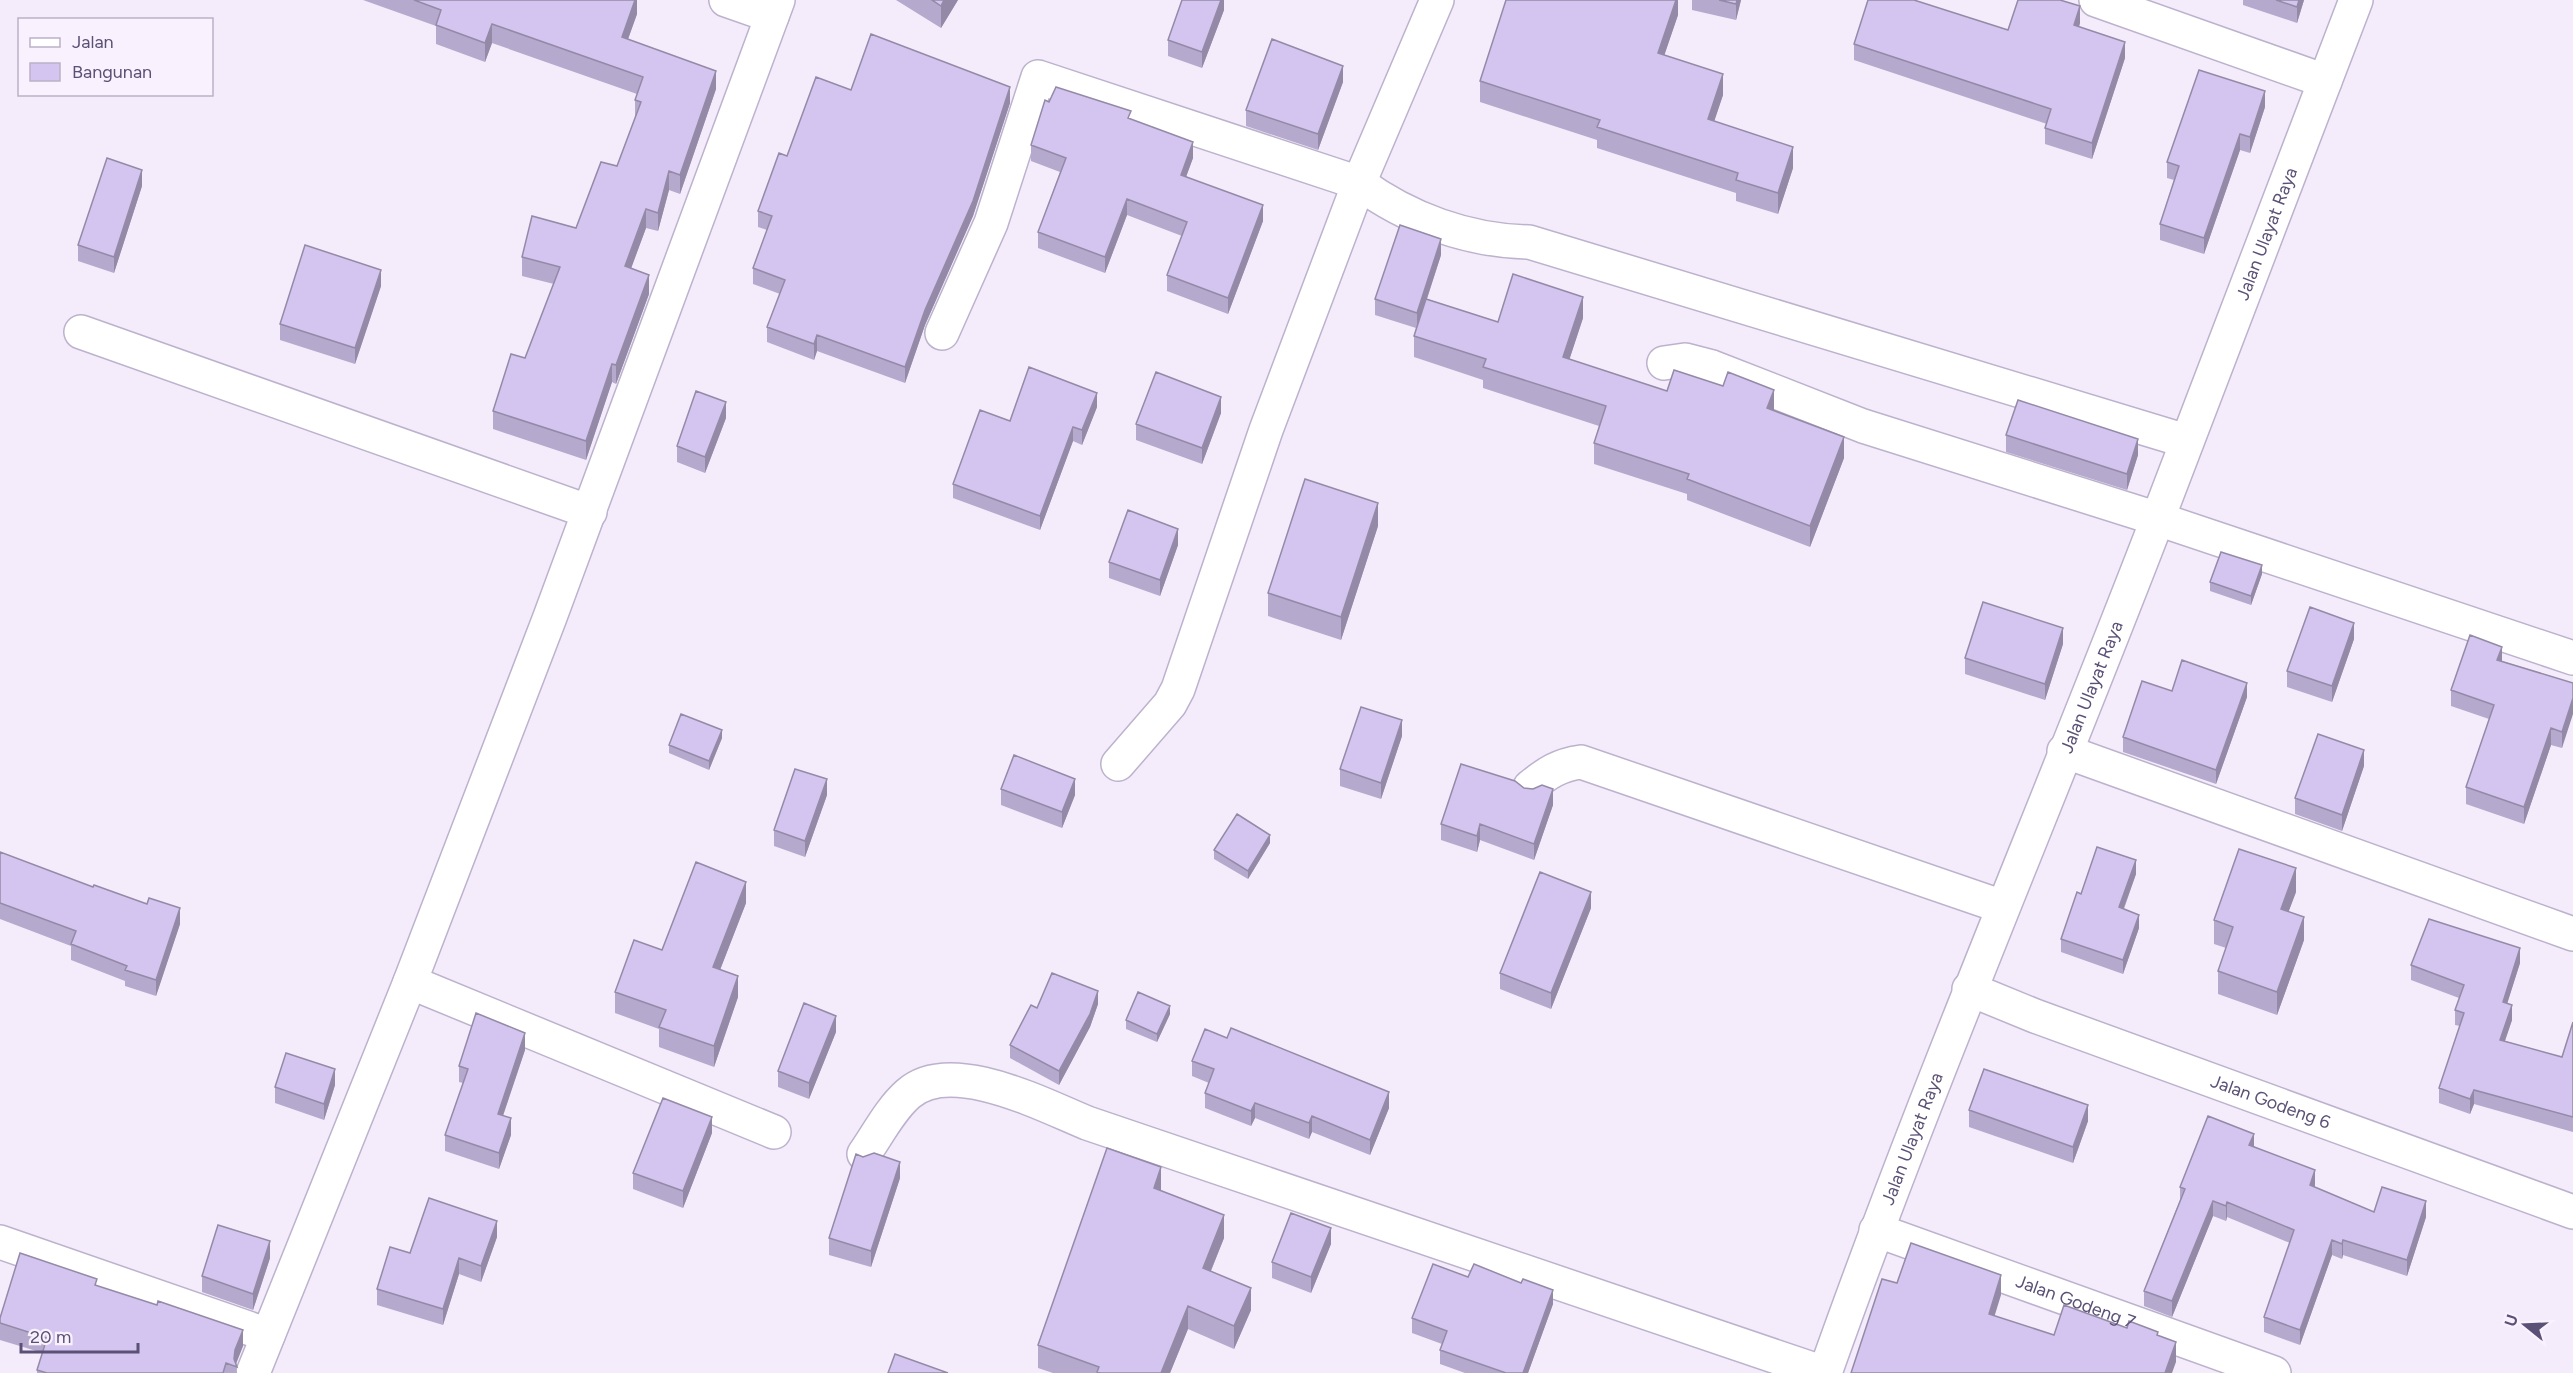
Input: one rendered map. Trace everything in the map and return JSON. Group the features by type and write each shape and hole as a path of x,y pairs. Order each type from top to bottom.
{"street":[{"path":"253,1373 410,981 590,512 775,8 726,0"},
{"path":"1118,764 1170,704 1178,689 1259,451 1359,183 1437,0"},
{"path":"2096,0 2325,81"},
{"name":"Jalan Ulayat Raya","path":"1825,1373 1876,1230 1969,988 2158,519 2356,0"},
{"path":"942,333 991,223 1038,77 1359,183 1387,204 1461,232 1501,241 1528,242 2186,441"},
{"path":"81,332 590,512"},
{"path":"1664,363 1685,360 1712,367 1863,426 2158,519 2573,658"},
{"path":"2064,751 2573,934"},
{"path":"1530,787 1548,772 1563,765 1581,762 2003,907"},
{"path":"410,981 774,1131"},
{"name":"Jalan Godeng 6","path":"1969,988 2035,1016 2573,1212"},
{"path":"864,1154 893,1111 909,1093 929,1081 956,1079 1012,1093 1087,1123 1825,1373"},
{"name":"Jalan Godeng 7","path":"1876,1230 2274,1373"},
{"path":"0,1242 268,1335"}],"building":[{"path":"414,0 635,0 622,37 716,71 680,175 669,171 658,213 646,209 625,266 649,275 616,365 612,364 586,441 493,411 511,354 525,358 560,267 522,257 532,216 576,228 601,162 617,166 641,102 635,100 643,77 492,24 485,43 436,25 441,10"},
{"path":"932,0 944,0 941,6"},
{"path":"1182,0 1221,0 1202,52 1168,40"},
{"path":"1506,0 1676,0 1658,53 1723,74 1708,119 1793,147 1778,193 1736,180 1738,173 1597,127 1600,120 1480,81"},
{"path":"1719,0 1737,0 1736,4"},
{"path":"1868,0 1914,0 2008,30 2018,0 2060,0 2080,6 2074,25 2125,42 2092,143 2045,128 2051,109 1854,44"},
{"path":"2276,0 2299,0 2297,7"},
{"path":"871,34 1010,87 973,201 925,310 905,367 817,335 814,344 767,327 785,280 753,268 772,216 758,211 779,153 787,156 816,77 851,90"},
{"path":"1272,39 1343,66 1318,134 1246,110"},
{"path":"2199,70 2265,91 2250,137 2240,134 2204,238 2160,224 2179,166 2167,162"},
{"path":"1056,87 1131,111 1128,118 1193,142 1181,175 1263,205 1228,298 1167,275 1187,222 1127,199 1105,257 1038,232 1066,158 1031,145 1045,100 1049,102"},
{"path":"107,158 142,170 114,257 78,245"},
{"path":"1400,225 1441,239 1417,313 1375,299"},
{"path":"305,245 381,270 355,348 280,324"},
{"path":"1513,274 1583,297 1563,357 1667,391 1674,370 1723,386 1728,372 1774,390 1767,408 1844,437 1810,526 1687,479 1689,474 1594,443 1606,406 1483,367 1486,359 1414,336 1426,299 1498,322"},
{"path":"1029,367 1097,393 1082,430 1073,427 1040,516 953,484 980,410 1010,421"},
{"path":"1156,372 1221,397 1202,448 1136,424"},
{"path":"696,391 726,402 705,457 677,446"},
{"path":"2018,400 2138,439 2127,474 2006,435"},
{"path":"1305,479 1378,503 1341,617 1268,593"},
{"path":"1128,510 1178,529 1160,580 1109,562"},
{"path":"2221,552 2262,565 2251,596 2210,582"},
{"path":"1983,602 2063,628 2045,684 1965,658"},
{"path":"2310,607 2354,623 2332,686 2287,671"},
{"path":"2470,635 2502,647 2497,660 2573,683 2573,698 2562,732 2551,728 2524,807 2466,787 2494,705 2451,690"},
{"path":"2182,660 2247,683 2216,770 2123,737 2142,681 2172,691"},
{"path":"1361,707 1402,720 1381,783 1340,769"},
{"path":"681,714 722,730 709,761 669,745"},
{"path":"2318,734 2364,750 2342,815 2295,798"},
{"path":"1014,755 1075,779 1062,812 1001,789"},
{"path":"1461,764 1515,781 1524,788 1533,789 1542,785 1553,789 1534,844 1480,824 1477,836 1441,824"},
{"path":"795,769 827,779 805,841 774,830"},
{"path":"1237,814 1270,835 1248,871 1214,850"},
{"path":"2097,847 2136,860 2119,907 2139,915 2123,960 2061,939 2077,892 2081,894"},
{"path":"2239,849 2296,868 2281,909 2304,917 2277,992 2218,971 2233,927 2214,920"},
{"path":"0,852 93,887 94,885 147,904 149,898 180,908 156,980 125,970 127,966 71,944 76,931 0,903"},
{"path":"696,862 746,882 713,967 738,976 714,1046 659,1027 666,1010 615,992 634,940 662,950"},
{"path":"1540,872 1591,892 1551,993 1500,973"},
{"path":"2429,919 2520,948 2503,1002 2512,1005 2500,1040 2562,1057 2573,1022 2573,1117 2474,1090 2470,1099 2439,1088 2464,1013 2455,1010 2464,985 2411,965"},
{"path":"1052,973 1098,991 1090,1014 1059,1071 1010,1045 1031,1005 1037,1008"},
{"path":"1138,992 1170,1006 1157,1034 1126,1020"},
{"path":"804,1003 836,1016 809,1083 778,1071"},
{"path":"476,1013 525,1033 498,1114 511,1118 499,1153 445,1135 468,1069 459,1066"},
{"path":"1231,1028 1389,1092 1370,1140 1312,1116 1309,1123 1255,1103 1251,1111 1205,1093 1214,1069 1192,1061 1205,1029 1227,1038"},
{"path":"286,1053 335,1069 324,1104 275,1087"},
{"path":"1984,1069 2088,1105 2073,1147 1969,1110"},
{"path":"663,1098 712,1117 683,1191 633,1173"},
{"path":"2208,1116 2254,1134 2249,1145 2315,1170 2310,1185 2374,1212 2382,1187 2426,1201 2407,1260 2343,1240 2342,1244 2332,1240 2300,1330 2264,1317 2294,1230 2227,1202 2226,1206 2213,1201 2172,1301 2144,1291 2185,1189 2180,1187"},
{"path":"1107,1148 1161,1167 1154,1188 1224,1215 1203,1268 1251,1288 1234,1326 1188,1306 1161,1373 1100,1373 1097,1372 1099,1367 1038,1345"},
{"path":"874,1153 900,1162 871,1251 829,1238 856,1154 863,1157"},
{"path":"429,1198 497,1221 481,1266 459,1258 443,1309 377,1289 390,1247 410,1253"},
{"path":"1291,1213 1331,1228 1311,1277 1272,1262"},
{"path":"218,1225 270,1241 253,1294 202,1276"},
{"path":"1911,1243 2001,1275 1989,1314 2054,1335 2064,1305 2127,1328 2129,1321 2158,1332 2157,1335 2176,1342 2165,1373 1851,1373 1882,1279 1897,1283"},
{"path":"20,1253 97,1279 95,1285 157,1305 158,1301 243,1330 235,1350 234,1359 237,1367 226,1363 223,1373 47,1373 37,1370 47,1338 0,1323"},
{"path":"1433,1264 1468,1277 1474,1264 1521,1283 1523,1279 1553,1290 1523,1373 1506,1373 1440,1350 1447,1331 1412,1318"},
{"path":"895,1354 948,1373 888,1373"}]}
